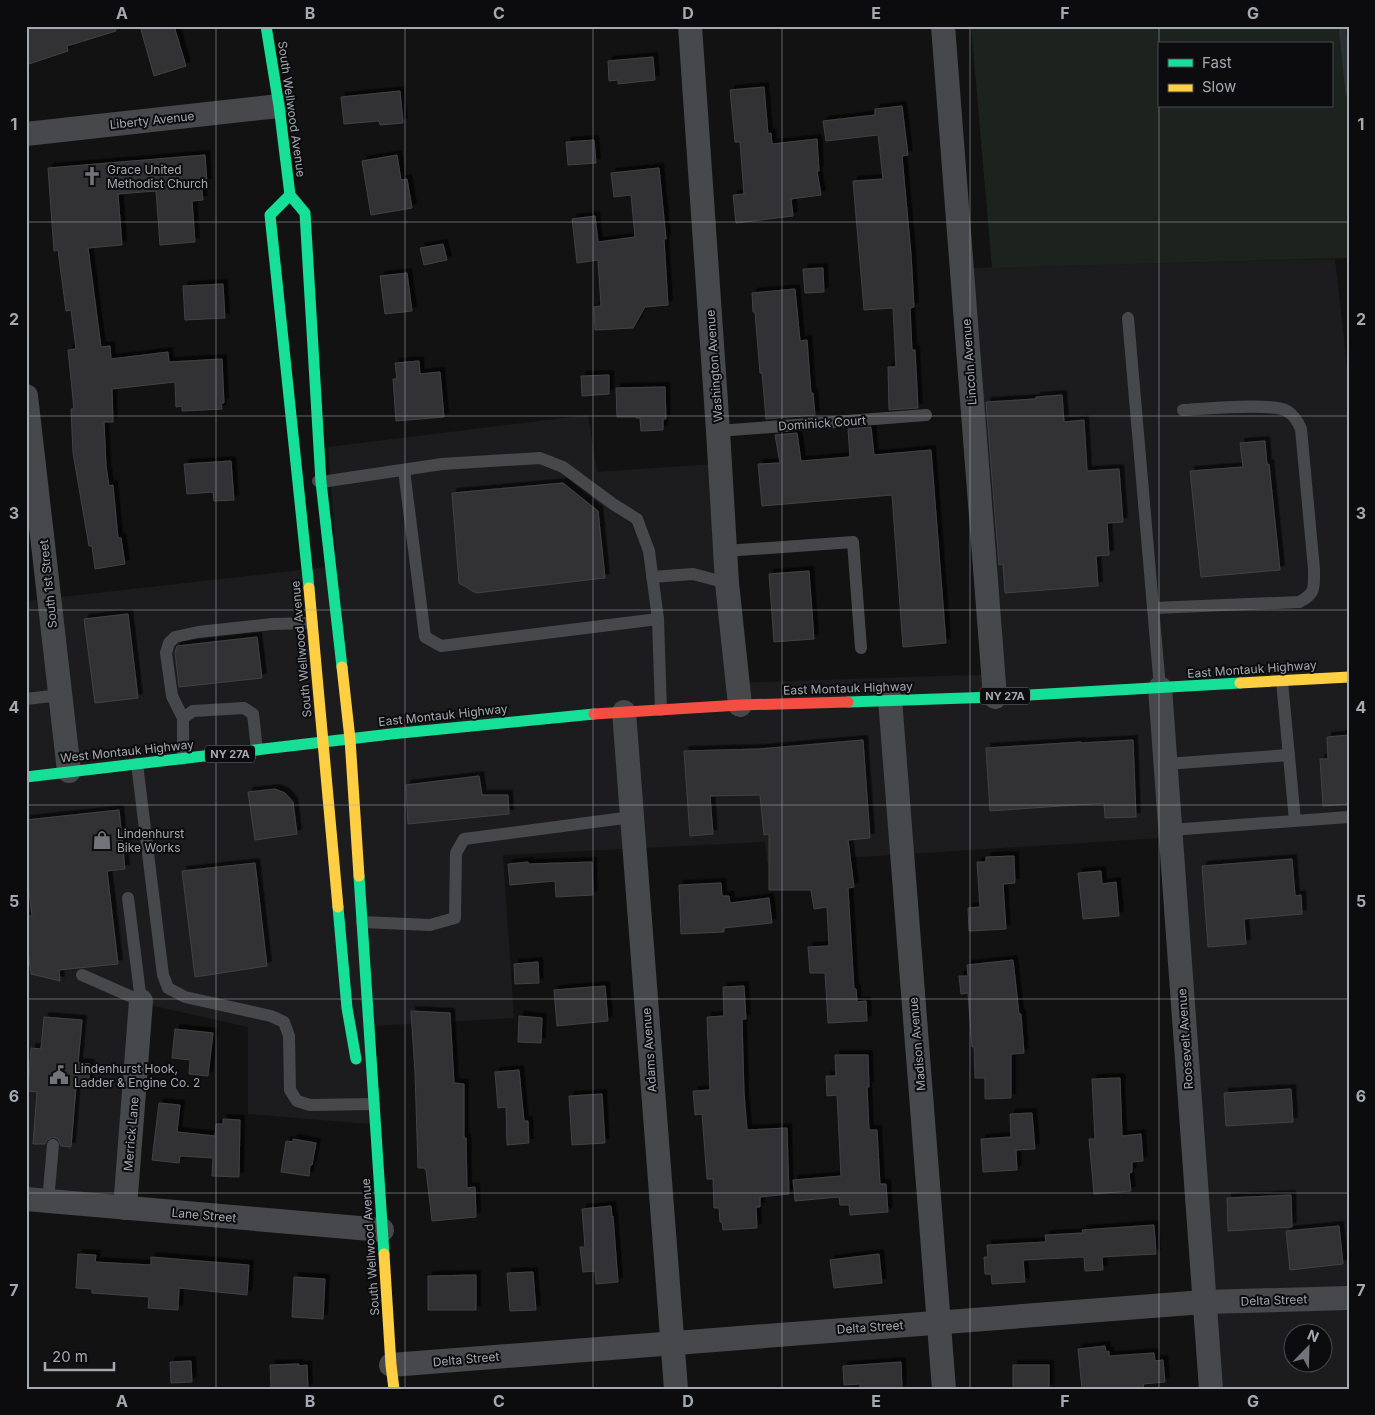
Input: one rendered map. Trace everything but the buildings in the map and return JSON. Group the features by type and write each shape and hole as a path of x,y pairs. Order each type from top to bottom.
{"main road":[{"name":"South Wellwood Avenue","path":"266,26 279,106 290,195 305,213 321,482 350,739 394,1389"},
{"name":"South Wellwood Avenue","path":"290,195 270,215 296,455 346,1008 359,1072 374,1104"},
{"name":"East Montauk Highway","path":"350,739 566,716 624,712 995,697 1349,677"},
{"name":"West Montauk Highway","path":"26,777 350,739"}],"street":[{"name":"Washington Avenue","path":"690,26 727,583 740,706"},
{"name":"Lincoln Avenue","path":"944,26 995,697"},
{"name":"Liberty Avenue","path":"26,134 279,106"},
{"name":"South 1st Street","path":"26,396 69,772"},
{"name":"Roosevelt Avenue","path":"1160,688 1211,1389"},
{"name":"Madison Avenue","path":"890,700 944,1389"},
{"name":"Adams Avenue","path":"624,712 676,1389"},
{"name":"Merrick Lane","path":"125,1208 141,1001"},
{"name":"Lane Street","path":"37,1200 382,1230"},
{"name":"Delta Street","path":"391,1365 1204,1302 1349,1298"}],"lane":[{"path":"1128,318 1160,688"},
{"path":"1154,608 1299,602 1309,597 1314,590 1314,569 1301,429 1295,418 1286,410 1266,406 1183,410"},
{"name":"Dominick Court","path":"718,431 926,415"},
{"path":"296,455 308,476 321,482 442,464 540,458 563,468 637,519 649,551 658,620 661,710"},
{"path":"404,470 425,637 441,646 658,620"},
{"path":"725,551 853,542 861,648"},
{"path":"652,577 693,574 727,583"},
{"path":"183,759 183,718 172,696 166,653 169,644 176,637 198,632 272,624 312,623"},
{"path":"1282,681 1296,821"},
{"path":"26,698 60,695"},
{"path":"183,718 193,711 244,708 253,714 257,750"},
{"path":"1166,764 1289,755"},
{"path":"137,764 163,975 168,988 186,996 272,1016 284,1022 290,1036 290,1090 297,1101 310,1105 374,1104"},
{"path":"362,922 430,925 455,918 456,853 464,839 632,817"},
{"path":"1170,830 1349,817"},
{"path":"128,898 141,1001"},
{"path":"82,975 141,1001"},
{"path":"37,1200 53,1145"}],"shaded area":[{"path":"971,26 1349,26 1349,258 992,268"},
{"path":"1335,259 1349,383 1349,1389 1221,1389 1177,837 767,863 765,842 503,855 514,1018 374,1026 381,1125 248,1114 248,1027 145,1004 129,1205 26,1197 26,601 337,566 328,447 588,415 597,472 713,464 731,683 1000,674 972,268"}],"waterway":[{"path":"1342,26 1349,93"}],"traffic: fast":[{"path":"266,26 279,106 290,195 305,213 321,482 342,667"},
{"path":"290,195 270,215 309,588"},
{"path":"848,702 995,697 1240,683"},
{"path":"26,777 391,734 594,714"},
{"path":"359,876 384,1254"},
{"path":"338,907 347,1008 356,1059"}],"traffic: slow":[{"path":"309,588 338,907"},
{"path":"342,667 350,739 359,876"},
{"path":"1240,683 1349,677"},
{"path":"384,1254 394,1389"}],"traffic: jam":[{"path":"594,714 740,705 848,702"}],"place":[{"name":"Grace United Methodist Church","path":"92,176"},
{"name":"Lindenhurst Bike Works","path":"102,840"},
{"name":"Lindenhurst Hook, Ladder & Engine Co. 2","path":"59,1075"}]}
